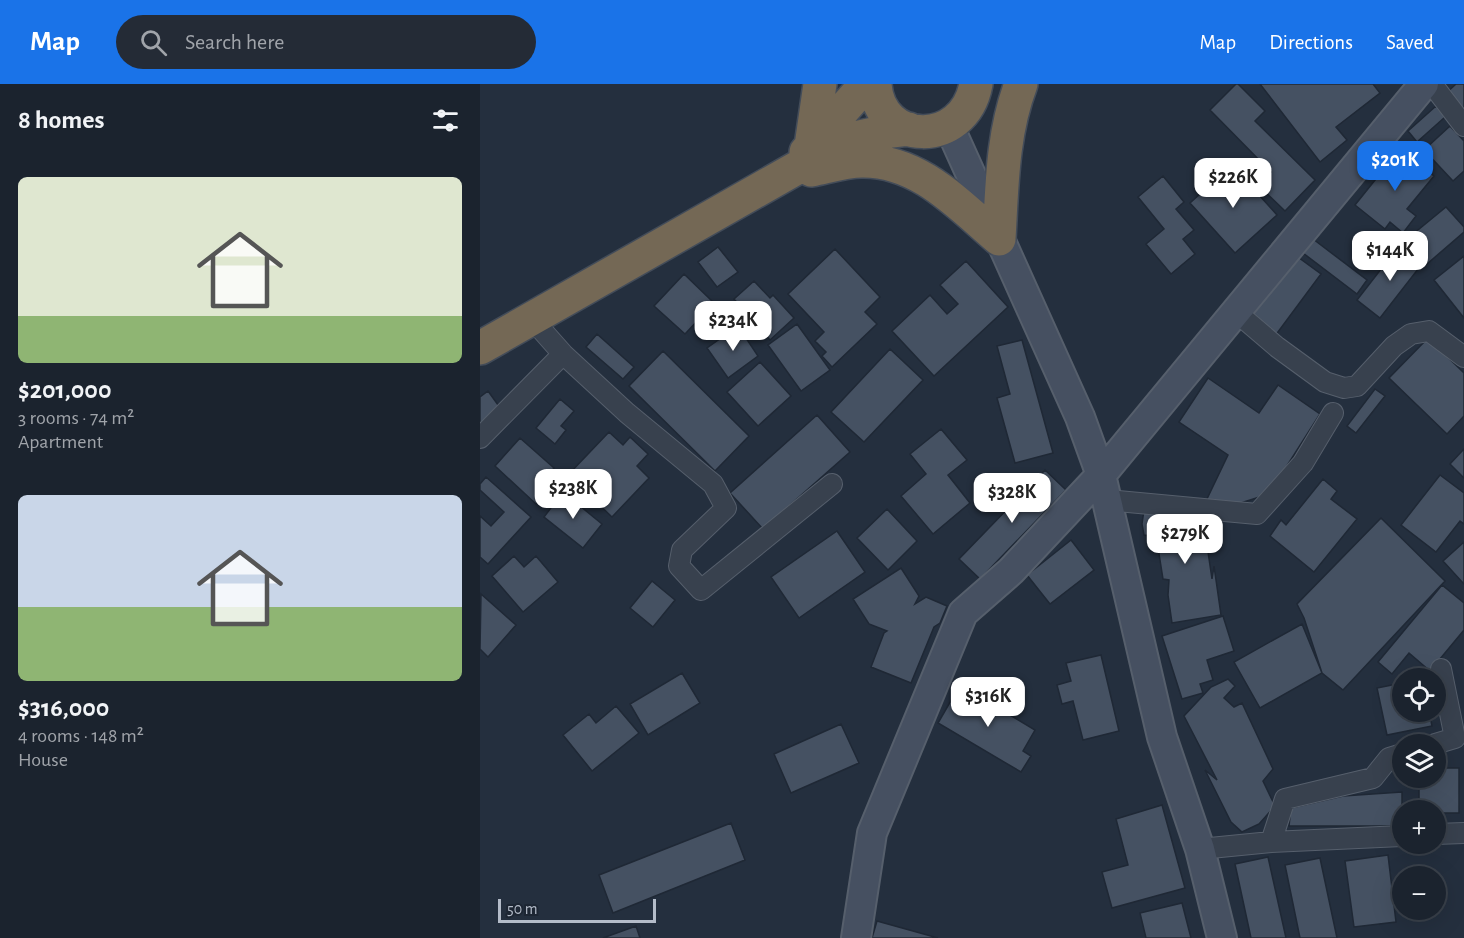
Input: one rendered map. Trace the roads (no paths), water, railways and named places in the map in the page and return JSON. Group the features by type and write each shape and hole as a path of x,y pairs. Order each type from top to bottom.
{"highway":[{"path":"812,146 820,84"},
{"path":"786,174 867,84"},
{"path":"875,84 879,101 886,113 896,123 909,129"},
{"path":"999,239 1006,139 1012,110 1021,84"},
{"path":"480,348 846,140 909,129 929,132 949,126 968,108 977,88"},
{"path":"786,174 860,161 884,162 907,169 928,179 999,239"}],"street":[{"path":"856,938 872,833 963,614 1104,487 1236,312 1424,84"},
{"path":"1432,84 1464,126"},
{"path":"949,126 1080,417 1104,487 1162,737 1200,849 1222,938"},
{"path":"1236,312 1277,348 1325,382 1344,388 1357,386 1395,346 1411,334 1429,331 1464,357"},
{"path":"532,319 563,354 627,414 713,484 726,508 682,550 679,566 701,590 832,484"},
{"path":"480,438 563,354"},
{"path":"1104,487 1257,514 1303,463 1333,413"},
{"path":"1446,694 1455,738 1446,741"},
{"path":"1271,842 1285,799 1373,778 1392,757"},
{"path":"1446,834 1464,833"},
{"path":"1200,849 1271,842 1392,836"}]}
